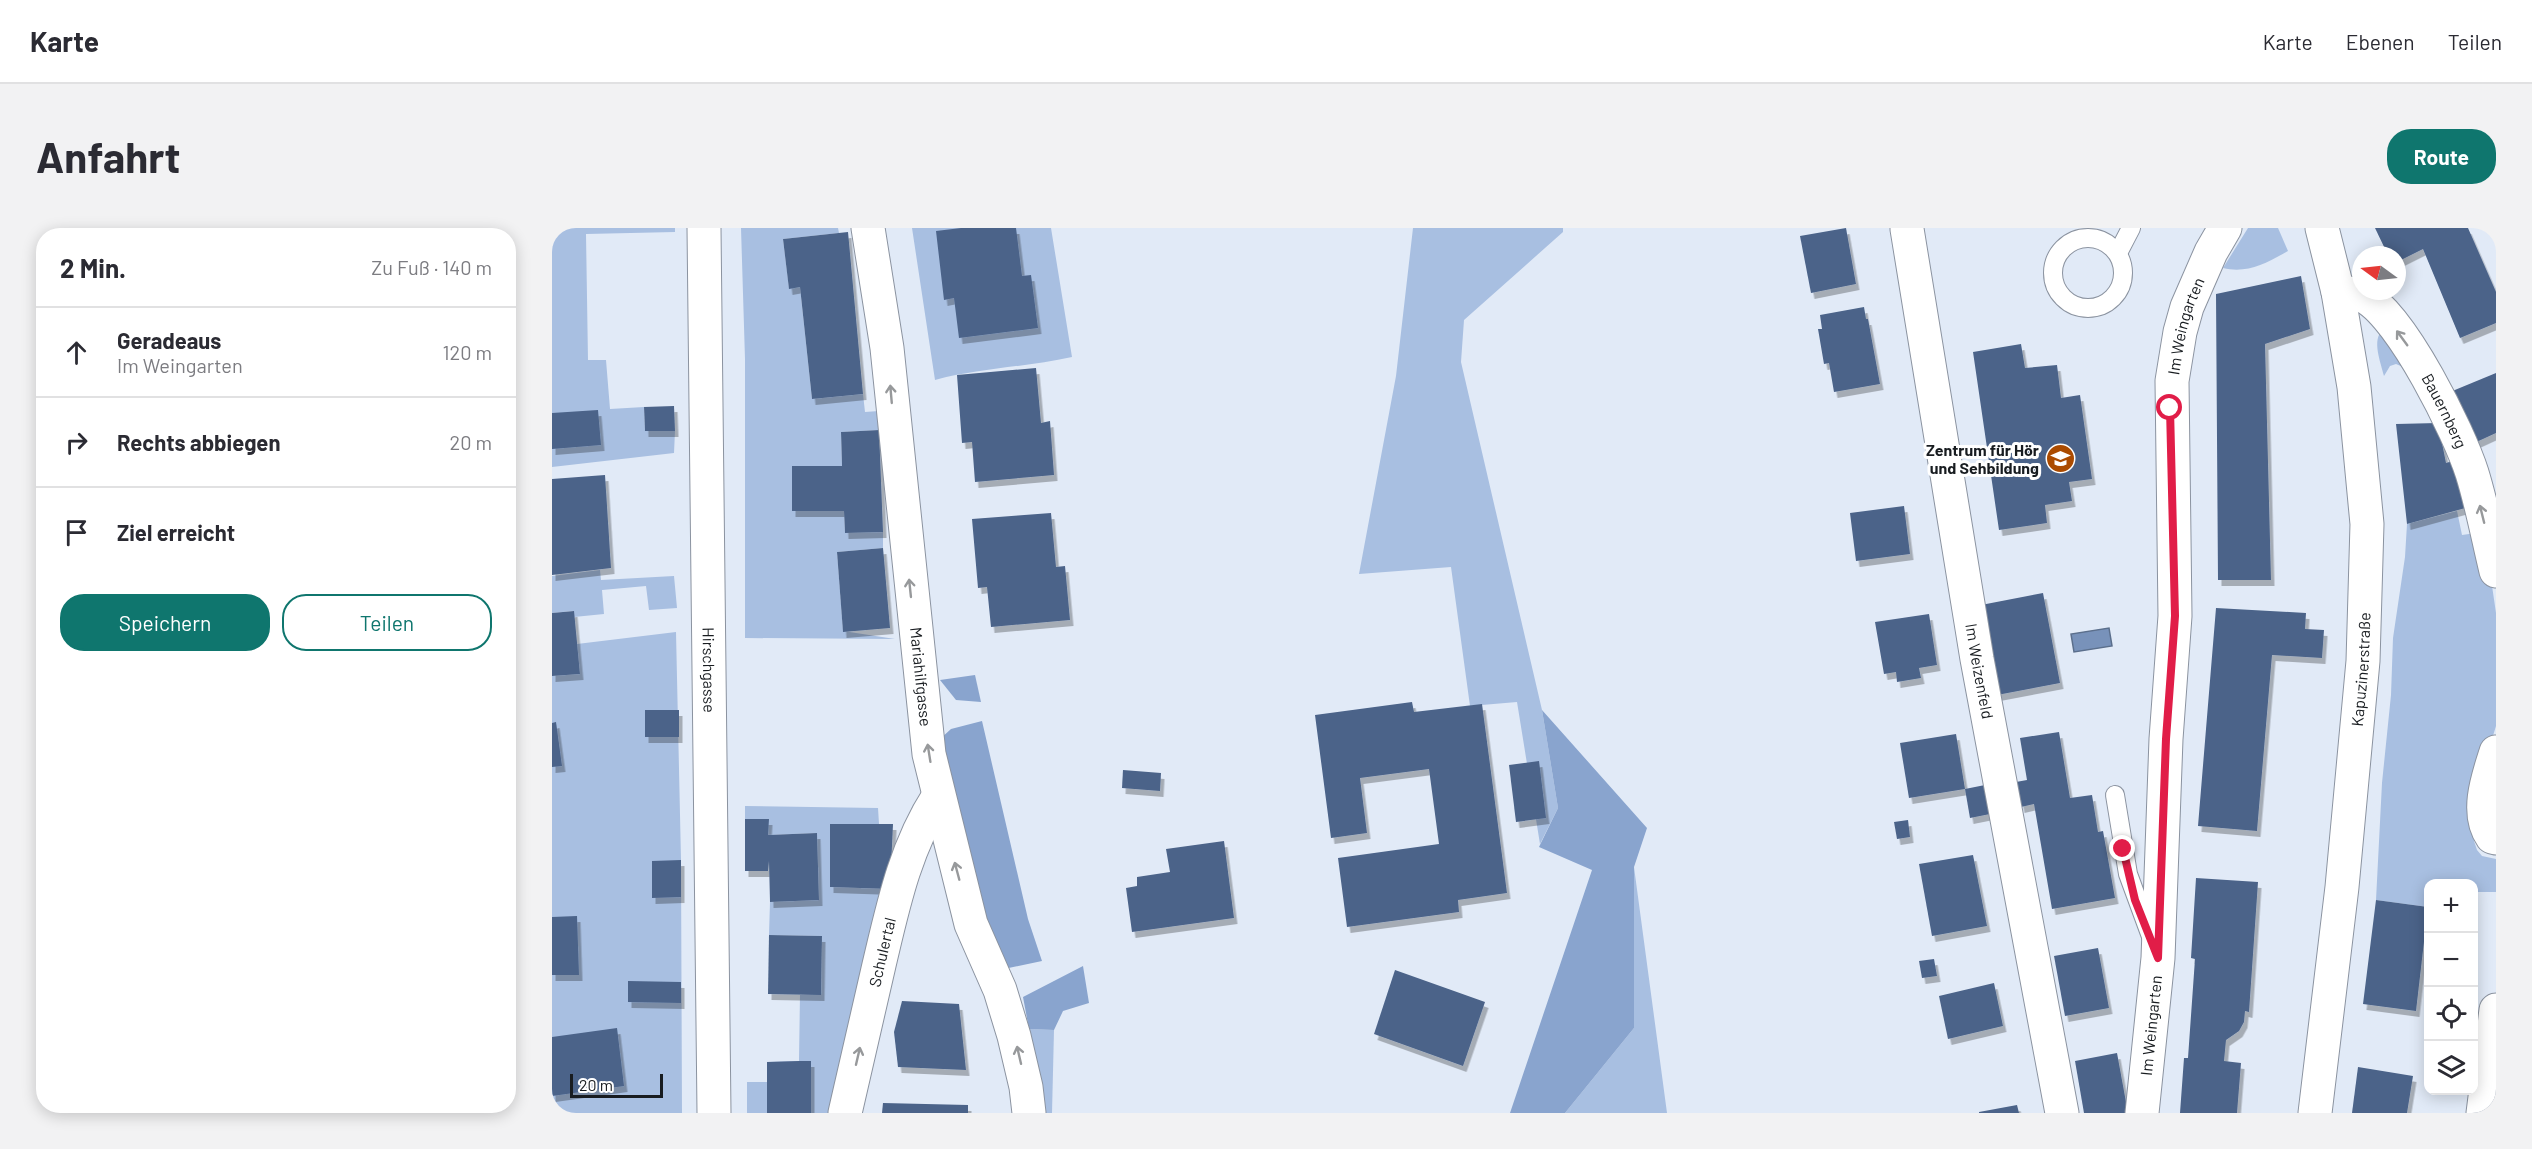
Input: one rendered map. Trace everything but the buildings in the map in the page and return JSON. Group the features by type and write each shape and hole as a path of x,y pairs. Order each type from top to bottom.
{"street":[{"name":"Hirschgasse","path":"705,228 714,1113"},
{"name":"Mariahilfgasse","path":"868,228 887,348 929,754 971,924 1000,990 1014,1036 1026,1087 1029,1113"},
{"name":"Im Weingarten","path":"2142,1113 2158,958 2166,739 2175,616 2172,381 2180,332 2187,307 2211,252 2225,228"},
{"name":"Kapuzinerstraße","path":"2315,1113 2341,897 2362,673 2367,535 2354,387 2338,292 2322,228"},
{"name":"Im Weizenfeld","path":"1907,229 1977,659 2061,1113"},
{"name":"Bauernberg","path":"2338,292 2353,293 2377,306 2415,356 2452,422 2471,472 2496,571"},
{"path":"2496,752 2485,794 2484,812 2486,828 2492,837 2496,838"},
{"name":"Schulertal","path":"844,1113 890,918 909,852 922,821 938,797"},
{"path":"2483,1113 2496,1010"}],"lane":[{"path":"2118,253 2131,228"},
{"path":"2115,795 2128,874 2158,958"}],"shaded area":[{"path":"552,228 675,228 675,232 586,234 588,360 606,360 610,409 644,407 645,431 675,431 674,453 552,467"},
{"path":"741,228 838,228 839,233 783,239 789,288 800,287 812,399 863,394 865,412 879,411 879,430 841,432 842,466 792,466 792,511 844,511 845,533 883,532 883,548 837,552 843,631 895,639 745,638 745,359"},
{"path":"912,228 1051,228 1072,357 935,380"},
{"path":"1413,228 1563,228 1563,232 1464,320 1461,362 1542,710 1558,808 1540,844 1517,702 1470,706 1451,567 1359,574 1396,376"},
{"path":"2248,228 2278,228 2288,251 2265,263 2249,268 2240,270 2223,268"},
{"path":"2383,330 2403,367 2396,364 2390,366 2384,376 2377,345 2379,334"},
{"path":"2457,511 2462,535 2476,533 2491,579 2496,613 2496,726 2475,794 2472,816 2477,850 2482,856 2496,859 2496,892 2478,892 2478,879 2424,879 2424,906 2376,900 2393,638 2405,557 2407,524"},
{"path":"600,570 601,580 674,576 677,608 649,610 646,586 602,590 604,614 574,617 573,611 552,613 552,576"},
{"path":"2109,628 2112,646 2074,652 2071,634"},
{"path":"676,632 681,860 682,1113 552,1113 552,676 580,674 577,644"},
{"path":"975,675 981,702 956,700 940,680"},
{"path":"1542,710 1647,828 1634,867 1634,1028 1565,1113 1510,1113 1592,870 1539,847 1558,808"},
{"path":"982,721 1028,919 1042,961 999,970 940,739 951,729"},
{"path":"745,806 878,808 879,824 830,824 830,887 890,889 833,1113 747,1113 747,1082 767,1082 767,1062 799,1061 800,995 821,994 822,936 769,935 770,902 819,900 817,833 768,835 768,819 745,819"},
{"path":"1634,867 1667,1113 1565,1113 1634,1028"},
{"path":"1083,966 1089,1003 1063,1011 1054,1030 1029,1029 1023,997"},
{"path":"1029,1029 1054,1030 1052,1113 1037,1113"}],"place":[{"name":"Zentrum für Hör und Sehbildung","path":"2060,459"}],"route":[{"path":"2123,849 2135,900 2158,958 2162,907 2166,739 2175,616 2170,408"}]}
